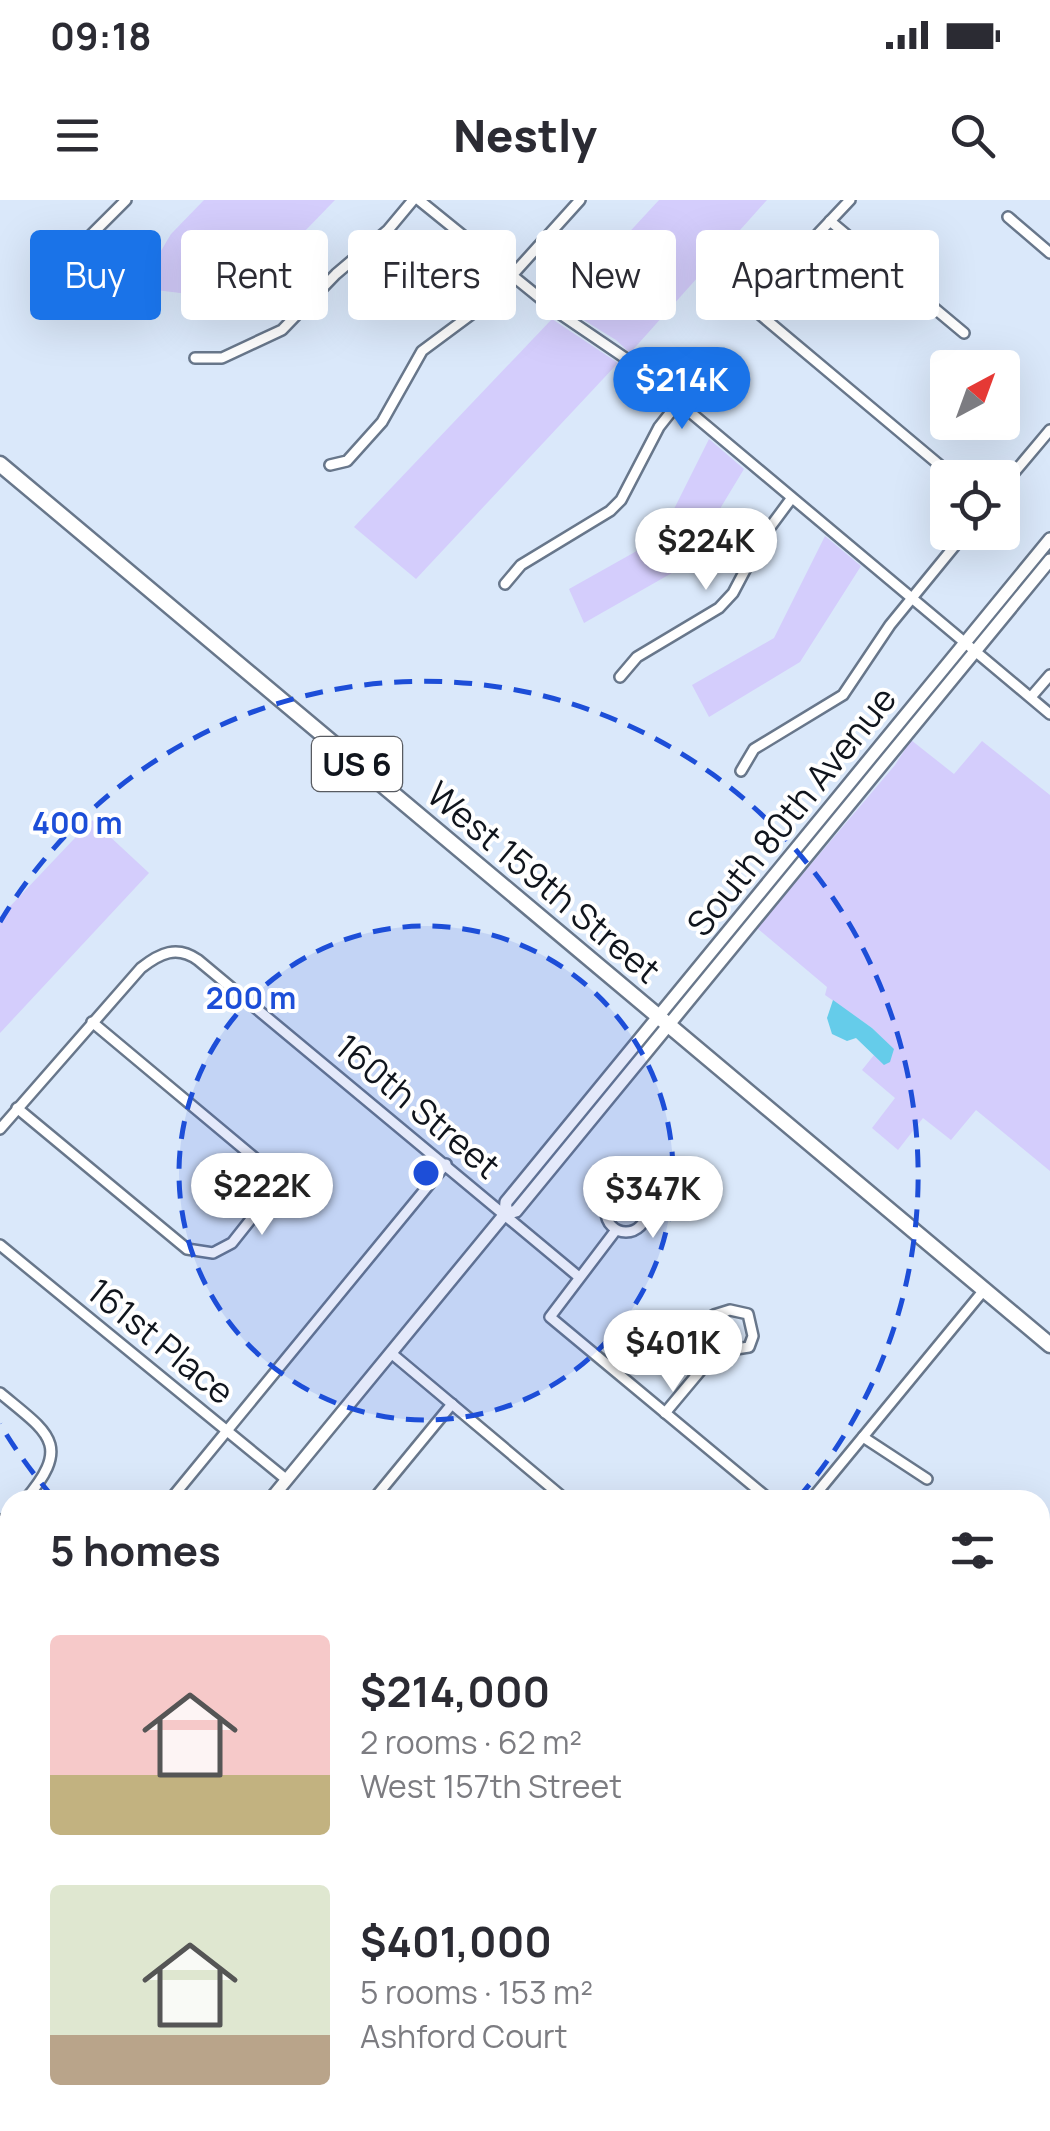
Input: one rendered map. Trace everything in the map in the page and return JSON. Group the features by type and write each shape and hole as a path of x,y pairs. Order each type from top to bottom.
{"main road":[{"name":"West 159th Street","path":"0,464 1050,1345"}],"street":[{"path":"95,230 126,200"},
{"path":"195,358 222,358 282,330 416,200 454,230"},
{"path":"516,270 580,200"},
{"path":"850,200 750,306 934,460"},
{"path":"1008,217 1050,253"},
{"path":"830,221 964,333"},
{"path":"516,280 628,360 1050,714"},
{"path":"330,465 347,461 382,422 422,351 464,320"},
{"path":"505,584 521,566 610,511 621,500 659,427 678,403"},
{"path":"1020,466 1050,430"},
{"path":"620,677 637,657 719,608 734,593 762,538 791,499"},
{"name":"South 80th Avenue","path":"278,1490 505,1214 506,1202 664,1022 970,647 1050,539"},
{"path":"741,771 754,750 843,695 951,550"},
{"name":"South 80th Avenue","path":"970,647 1050,560"},
{"path":"1031,698 1050,675"},
{"name":"160th Street","path":"92,1022 141,968 160,954 189,954 579,1277"},
{"path":"0,1129 17,1108 92,1022 263,1165 269,1182 267,1200 232,1242 213,1253 187,1249 17,1108"},
{"path":"178,1490 446,1164"},
{"path":"617,1194 636,1195 644,1205 645,1219 636,1230 616,1230 606,1215 608,1203 617,1194"},
{"path":"616,1230 550,1317 758,1490"},
{"name":"161st Place","path":"0,1244 287,1480"},
{"path":"819,1490 984,1290"},
{"path":"665,1414 716,1352 749,1346 753,1336 748,1314 730,1310 714,1315 709,1328 716,1352"},
{"path":"391,1353 554,1490"},
{"path":"0,1393 44,1430 51,1450 48,1472 33,1490"},
{"path":"381,1490 452,1404"},
{"path":"863,1437 927,1478"}],"shaded area":[{"path":"204,200 335,200 306,230 181,230 181,293 161,291 161,251 171,234"},
{"path":"659,200 767,200 740,230 696,230 696,279 676,302 676,230 631,230"},
{"path":"551,320 618,363 416,579 354,527"},
{"path":"584,320 660,320 630,353"},
{"path":"709,439 744,469 686,565 584,623 569,589 651,543 663,531"},
{"path":"825,536 861,566 800,662 709,717 692,685 774,638"},
{"path":"911,740 954,774 982,741 1050,795 1050,1171 976,1110 951,1140 923,1118 898,1150 872,1128 895,1098 862,1070 874,1055 884,1064 893,1049 872,1028 825,995 827,987 757,928 895,765"},
{"path":"92,820 149,873 0,1033 0,917"}],"water":[{"path":"833,1000 894,1049 890,1062 884,1065 856,1038 847,1041 832,1034 827,1018"}]}
